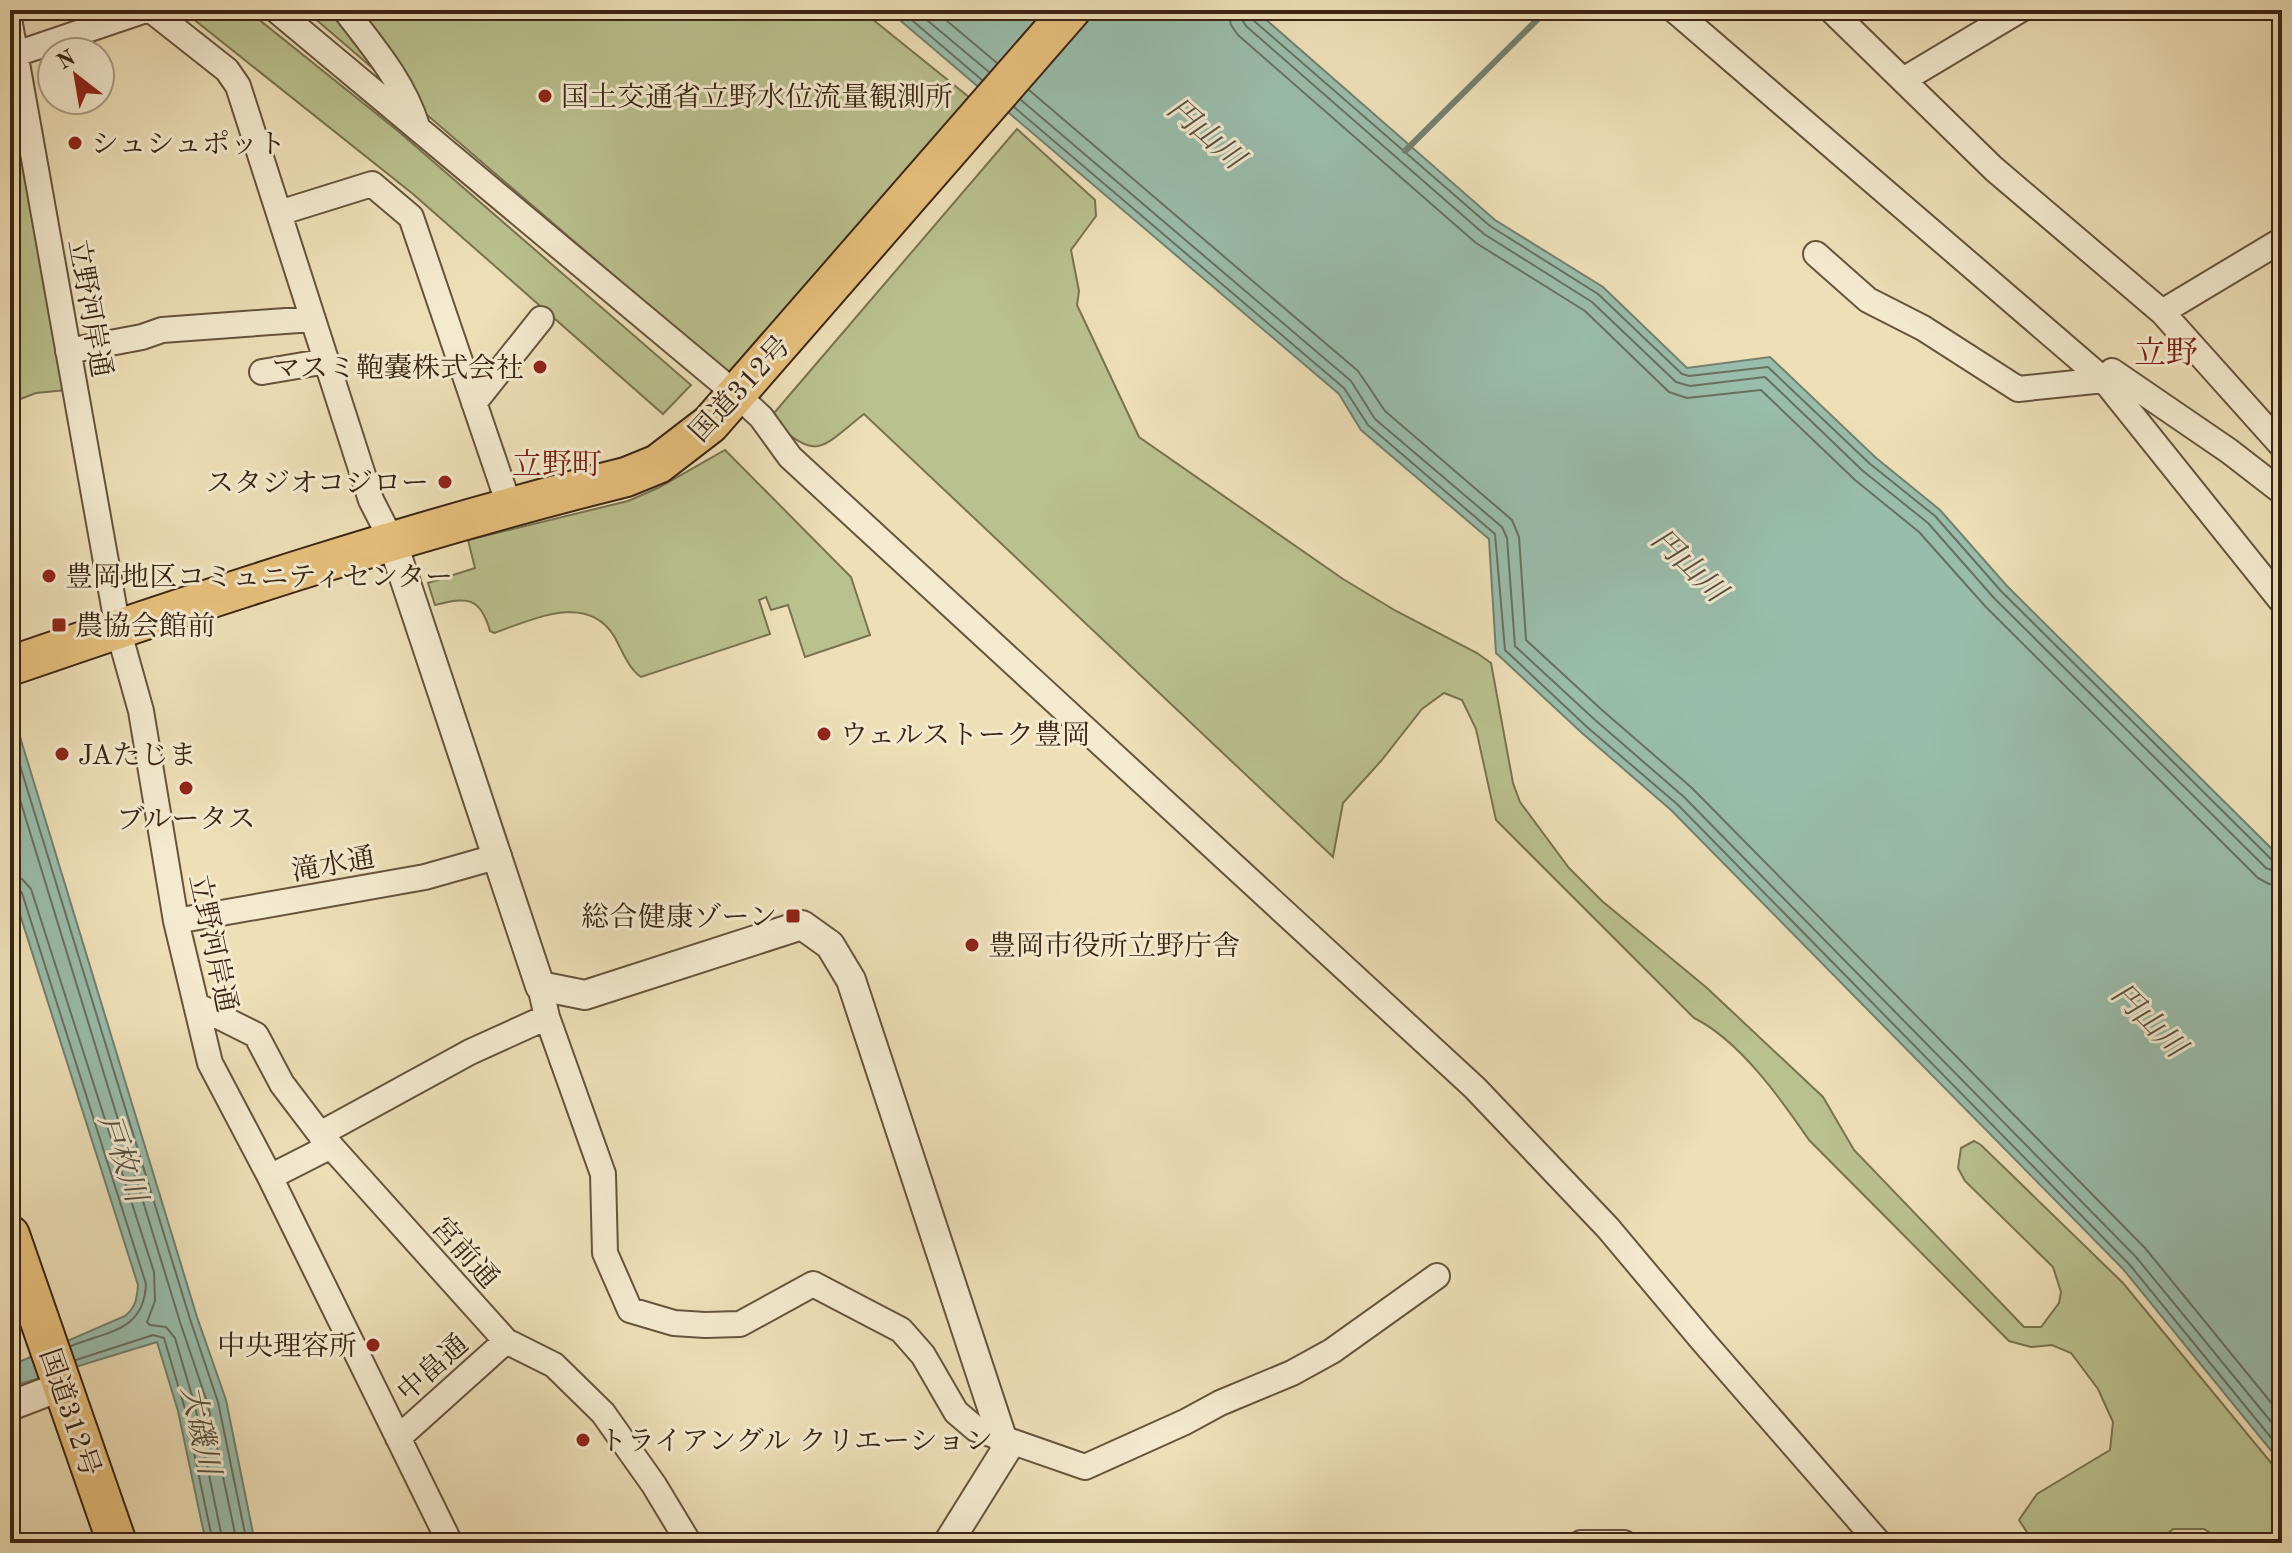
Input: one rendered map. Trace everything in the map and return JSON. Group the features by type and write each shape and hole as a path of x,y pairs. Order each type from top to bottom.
{"highway":[{"name":"国道312号","path":"10,666 258,581 626,477 658,464 710,424 742,389 1071,10"},
{"name":"国道312号","path":"10,1235 117,1543"}],"street":[{"path":"16,54 149,10 231,75 240,92 371,500 392,541 499,856 547,1017 603,1174 605,1253 630,1310 674,1323 740,1324 813,1284 901,1330 923,1355 956,1412 976,1429 1085,1467 1220,1403 1292,1373 1332,1351 1437,1276"},
{"path":"276,10 417,128 742,389 790,457 1475,1088 1608,1228 1879,1543"},
{"path":"345,10 398,80 417,128"},
{"path":"1674,10 2104,380 2282,602"},
{"path":"1831,10 1994,169 2162,312 2282,446"},
{"path":"1903,80 2020,10"},
{"name":"立野河岸通","path":"10,24 118,629 141,711 176,921 210,1063 270,1177 450,1543"},
{"path":"279,213 372,184 411,217 510,508"},
{"path":"2162,312 2282,240"},
{"path":"1816,254 1868,300 1923,328 2018,389 2104,380 2112,371 2229,451 2282,492"},
{"path":"68,351 142,337 162,330 313,319"},
{"path":"474,403 541,319"},
{"path":"262,372 327,361"},
{"name":"滝水通","path":"176,921 425,877 499,856"},
{"path":"540,986 585,995 802,925 830,945 851,980 1006,1450 948,1543"},
{"name":"宮前通","path":"196,1005 256,1035 282,1084 320,1134 506,1341 554,1365 603,1413 654,1485 689,1543"},
{"path":"270,1177 327,1148 320,1134 470,1052 547,1017"},
{"name":"中畠通","path":"398,1438 506,1341"},
{"path":"10,1406 62,1386"},
{"path":"1581,1543 1624,1543"}],"green space":[{"path":"182,10 247,10 398,131 691,385 663,414 413,194"},
{"path":"305,10 861,10 970,98 732,377"},
{"path":"10,77 66,390 36,393 10,403"},
{"path":"1017,129 1095,200 1096,216 1071,250 1079,291 1077,305 1139,437 1343,579 1491,663 1513,783 1520,802 1569,868 1602,901 1707,988 1823,1097 1854,1150 2024,1327 2041,1327 2059,1303 2061,1292 2053,1267 1965,1181 1958,1168 1961,1148 1974,1141 1981,1145 2123,1283 2282,1476 2282,1543 2226,1543 2204,1529 2173,1529 2156,1543 2034,1543 2019,1520 2037,1494 2110,1450 2113,1422 2098,1389 2071,1353 2052,1345 2031,1347 2009,1341 1809,1140 1743,1055 1694,1018 1496,820 1476,729 1462,700 1444,693 1422,709 1343,803 1333,857 864,414 827,443 818,446 799,441 769,419"},
{"path":"725,450 851,577 870,635 805,657 788,605 771,610 766,597 759,600 770,634 641,677 629,664 614,636 603,623 589,615 558,613 494,633 490,631 482,611 471,602 464,600 435,605 428,583 475,568 468,540 628,501 658,488"}],"water":[{"name":"円山川","path":"888,10 1255,10 1495,220 1603,287 1687,368 1770,357 1875,457 1940,510 2007,586 2282,859 2282,1464 2123,1269 1671,810 1496,653 1489,539 1361,430 1339,394"},
{"path":"10,704 197,1317 226,1400 255,1543 206,1543 178,1411 157,1342 10,1387 10,1366 125,1316 135,1302 138,1285 10,883"},
{"path":"2187,1536 2204,1537 2214,1543 2166,1543"}],"waterway":[{"path":"1405,151 1547,10"}],"place":[{"name":"国土交通省立野水位流量観測所","path":"545,96"},
{"name":"シュシュポット","path":"75,143"},
{"name":"マスミ鞄嚢株式会社","path":"540,367"},
{"name":"スタジオコジロー","path":"445,482"},
{"name":"豊岡地区コミュニティセンター","path":"49,576"},
{"name":"農協会館前","path":"59,625"},
{"name":"ウェルストーク豊岡","path":"824,734"},
{"name":"JAたじま","path":"62,754"},
{"name":"ブルータス","path":"186,788"},
{"name":"総合健康ゾーン","path":"793,916"},
{"name":"豊岡市役所立野庁舎","path":"972,945"},
{"name":"中央理容所","path":"373,1345"},
{"name":"トライアングル クリエーション","path":"583,1440"}],"district":[{"name":"立野","path":"2166,352"},
{"name":"立野町","path":"557,464"}],"water label":[{"name":"戸枚川","path":"123,1158"},
{"name":"大磯川","path":"201,1430"}]}
